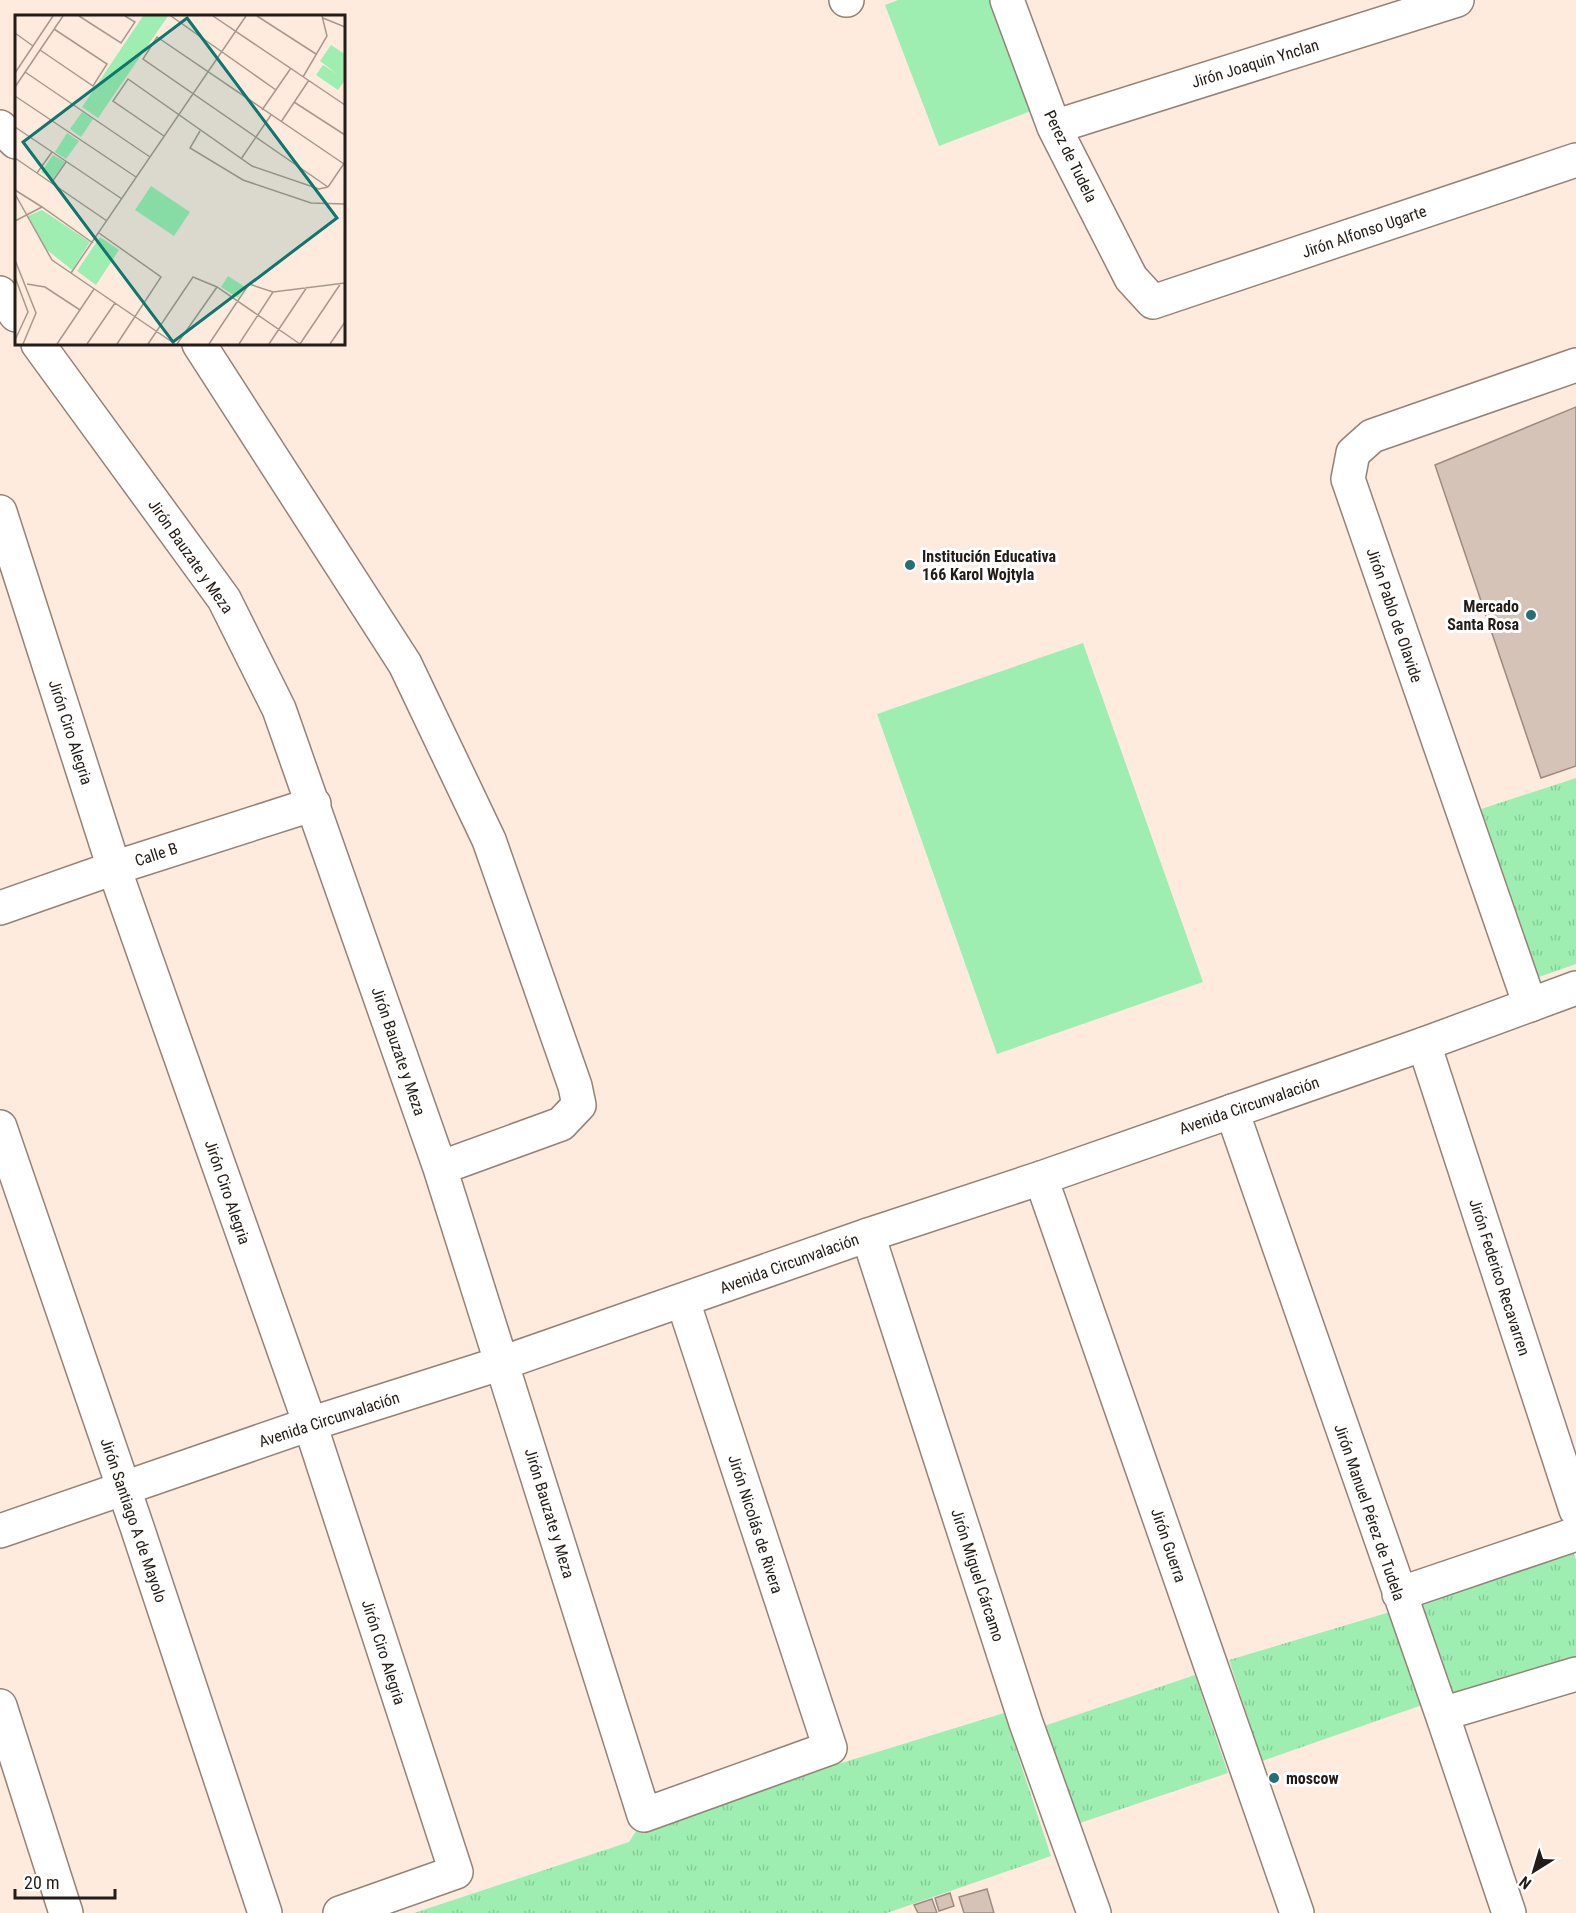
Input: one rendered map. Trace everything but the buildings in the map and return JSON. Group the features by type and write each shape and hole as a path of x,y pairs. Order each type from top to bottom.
{"street":[{"name":"Perez de Tudela","path":"1007,0 1054,127 1131,278 1153,302"},
{"name":"Jirón Joaquin Ynclan","path":"1054,127 1457,0"},
{"path":"0,127 15,141"},
{"name":"Jirón Alfonso Ugarte","path":"1153,302 1576,160"},
{"path":"0,293 15,314"},
{"name":"Jirón Bauzate y Meza","path":"39,345 224,599 279,709 440,1168 644,1815"},
{"path":"200,345 405,664 489,840 575,1086 579,1105 561,1124 440,1168"},
{"name":"Jirón Pablo de Olavide","path":"1530,1005 1348,479 1353,453 1372,436 1576,365"},
{"name":"Jirón Ciro Alegria","path":"0,512 114,868 310,1424 456,1872 340,1913"},
{"name":"Calle B","path":"0,908 114,868 314,804"},
{"name":"Avenida Circunvalación","path":"0,1531 310,1424 502,1363 868,1235 1041,1178 1424,1044 1576,988"},
{"name":"Jirón Federico Recavarren","path":"1424,1044 1576,1510"},
{"name":"Jirón Manuel Pérez de Tudela","path":"1232,1111 1509,1913"},
{"name":"Jirón Santiago A de Mayolo","path":"0,1128 124,1489 265,1913"},
{"name":"Jirón Guerra","path":"1041,1178 1297,1913"},
{"name":"Jirón Miguel Cárcamo","path":"868,1235 1026,1723 1094,1913"},
{"name":"Jirón Nicolás de Rivera","path":"644,1815 830,1748 683,1300"},
{"path":"1399,1594 1576,1534"},
{"path":"1442,1714 1576,1674"},
{"path":"0,1706 66,1913"}],"green space":[{"path":"898,0 989,0 1031,111 939,146 885,5"},
{"path":"1083,643 1203,982 997,1054 877,714"},
{"path":"1576,778 1576,964 1539,977 1481,809"},
{"path":"1570,1543 1576,1560 1576,1657 1450,1699 1411,1597"},
{"path":"1390,1612 1425,1704 1262,1761 1229,1660"},
{"path":"1195,1675 1228,1773 1071,1826 1038,1728"},
{"path":"1004,1713 1051,1856 887,1913 414,1913 629,1842 640,1825"}],"place":[{"name":"Institución Educativa 166 Karol Wojtyla","path":"910,565"},
{"name":"Mercado Santa Rosa","path":"1531,615"},
{"name":"moscow","path":"1274,1778"}]}
